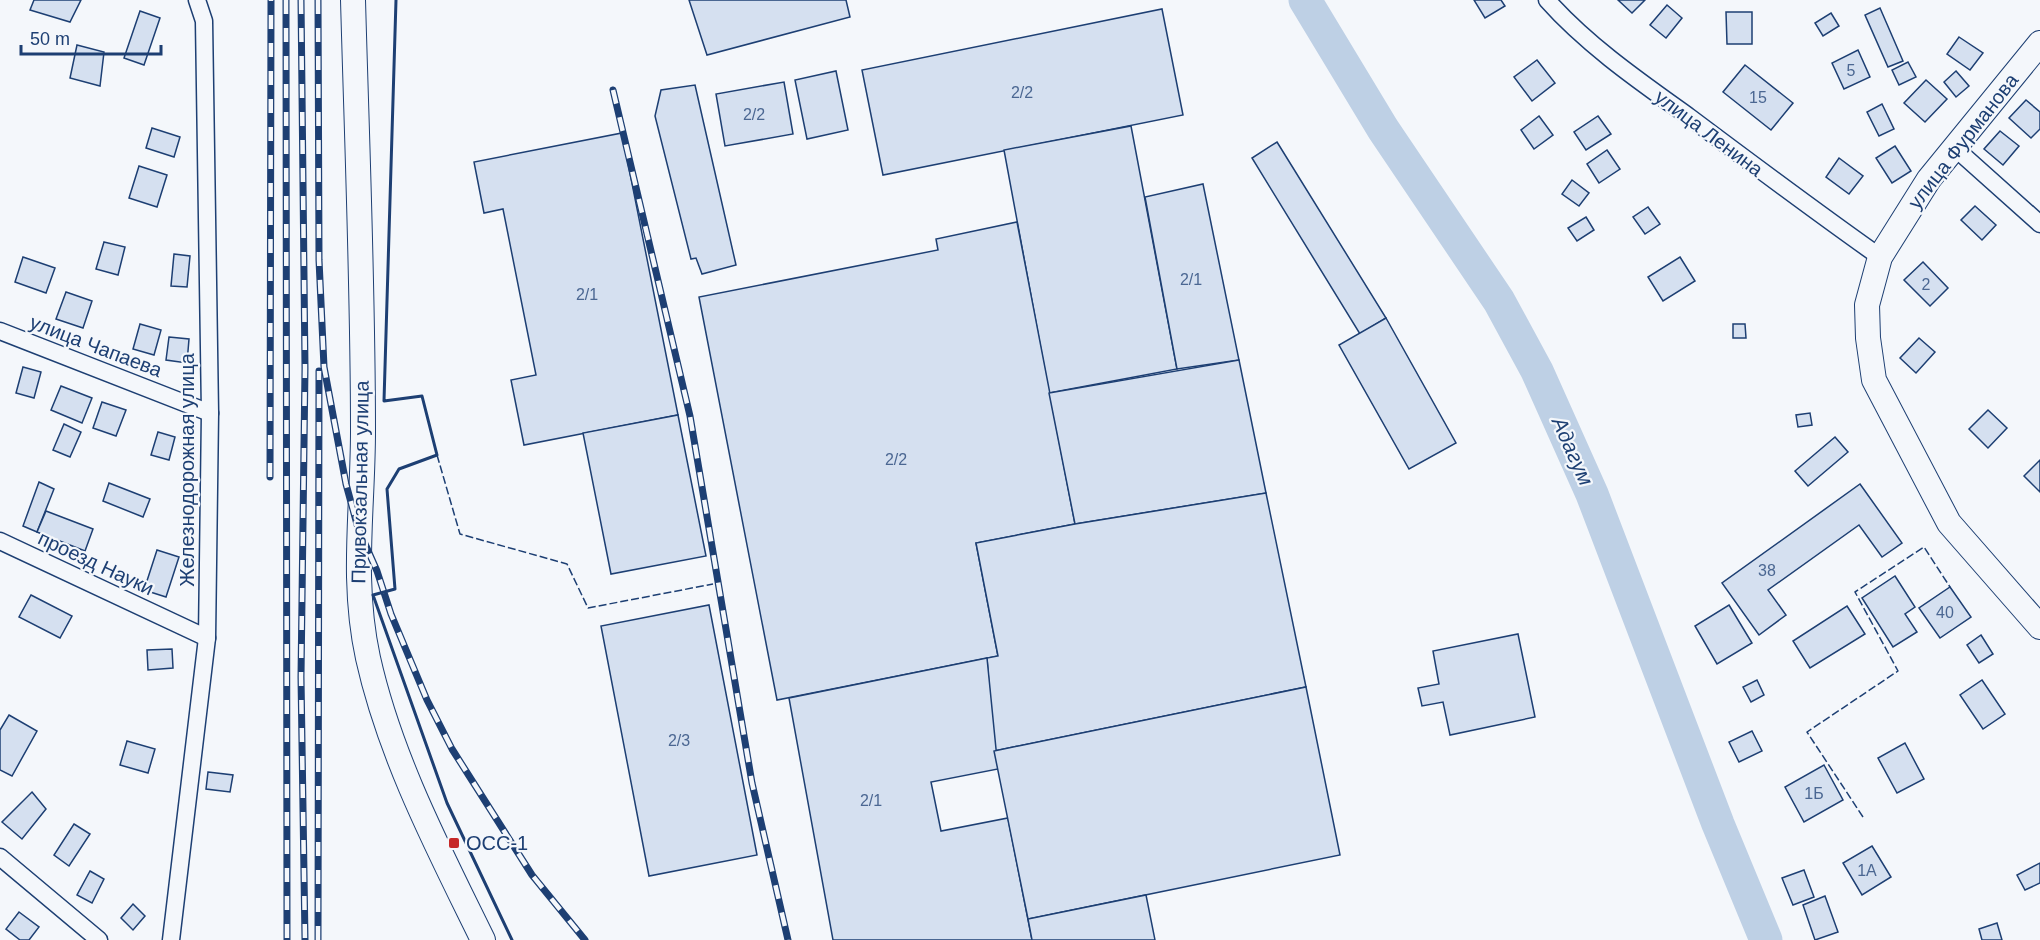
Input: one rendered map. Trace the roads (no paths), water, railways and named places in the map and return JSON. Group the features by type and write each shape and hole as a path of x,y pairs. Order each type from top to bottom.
{"main road":[{"name":"Привокзальная улица","path":"353,0 363,433 358,528 358,596 368,658 383,711 429,829 483,940"},
{"name":"улица Фурманова","path":"2040,43 1929,178 1880,257 1867,305 1868,338 1874,380 1949,523 2040,627"}],"street":[{"name":"Железнодорожная улица","path":"171,940 207,638 210,413 204,21 197,0"},
{"name":"улица Ленина","path":"1547,0 1578,32 1646,86 1762,174 1880,257"},
{"path":"1955,148 2040,224"},
{"name":"улица Чапаева","path":"0,331 210,413"},
{"name":"проезд Науки","path":"0,541 207,638"},
{"path":"0,857 99,940"}],"waterway":[{"name":"Адагум","path":"1305,0 1383,129 1499,301 1537,371 1592,494 1718,824 1766,940"}],"railway":[{"path":"270,477 271,0"},
{"path":"286,0 287,940"},
{"path":"301,0 305,368 301,677 305,940"},
{"path":"318,0 319,260 324,367 346,484 358,528 427,700 452,749 532,875 585,940"},
{"path":"613,90 690,416 752,783 788,940"},
{"path":"318,940 319,371"}],"place":[{"name":"ОСС-1","path":"454,843"}]}
